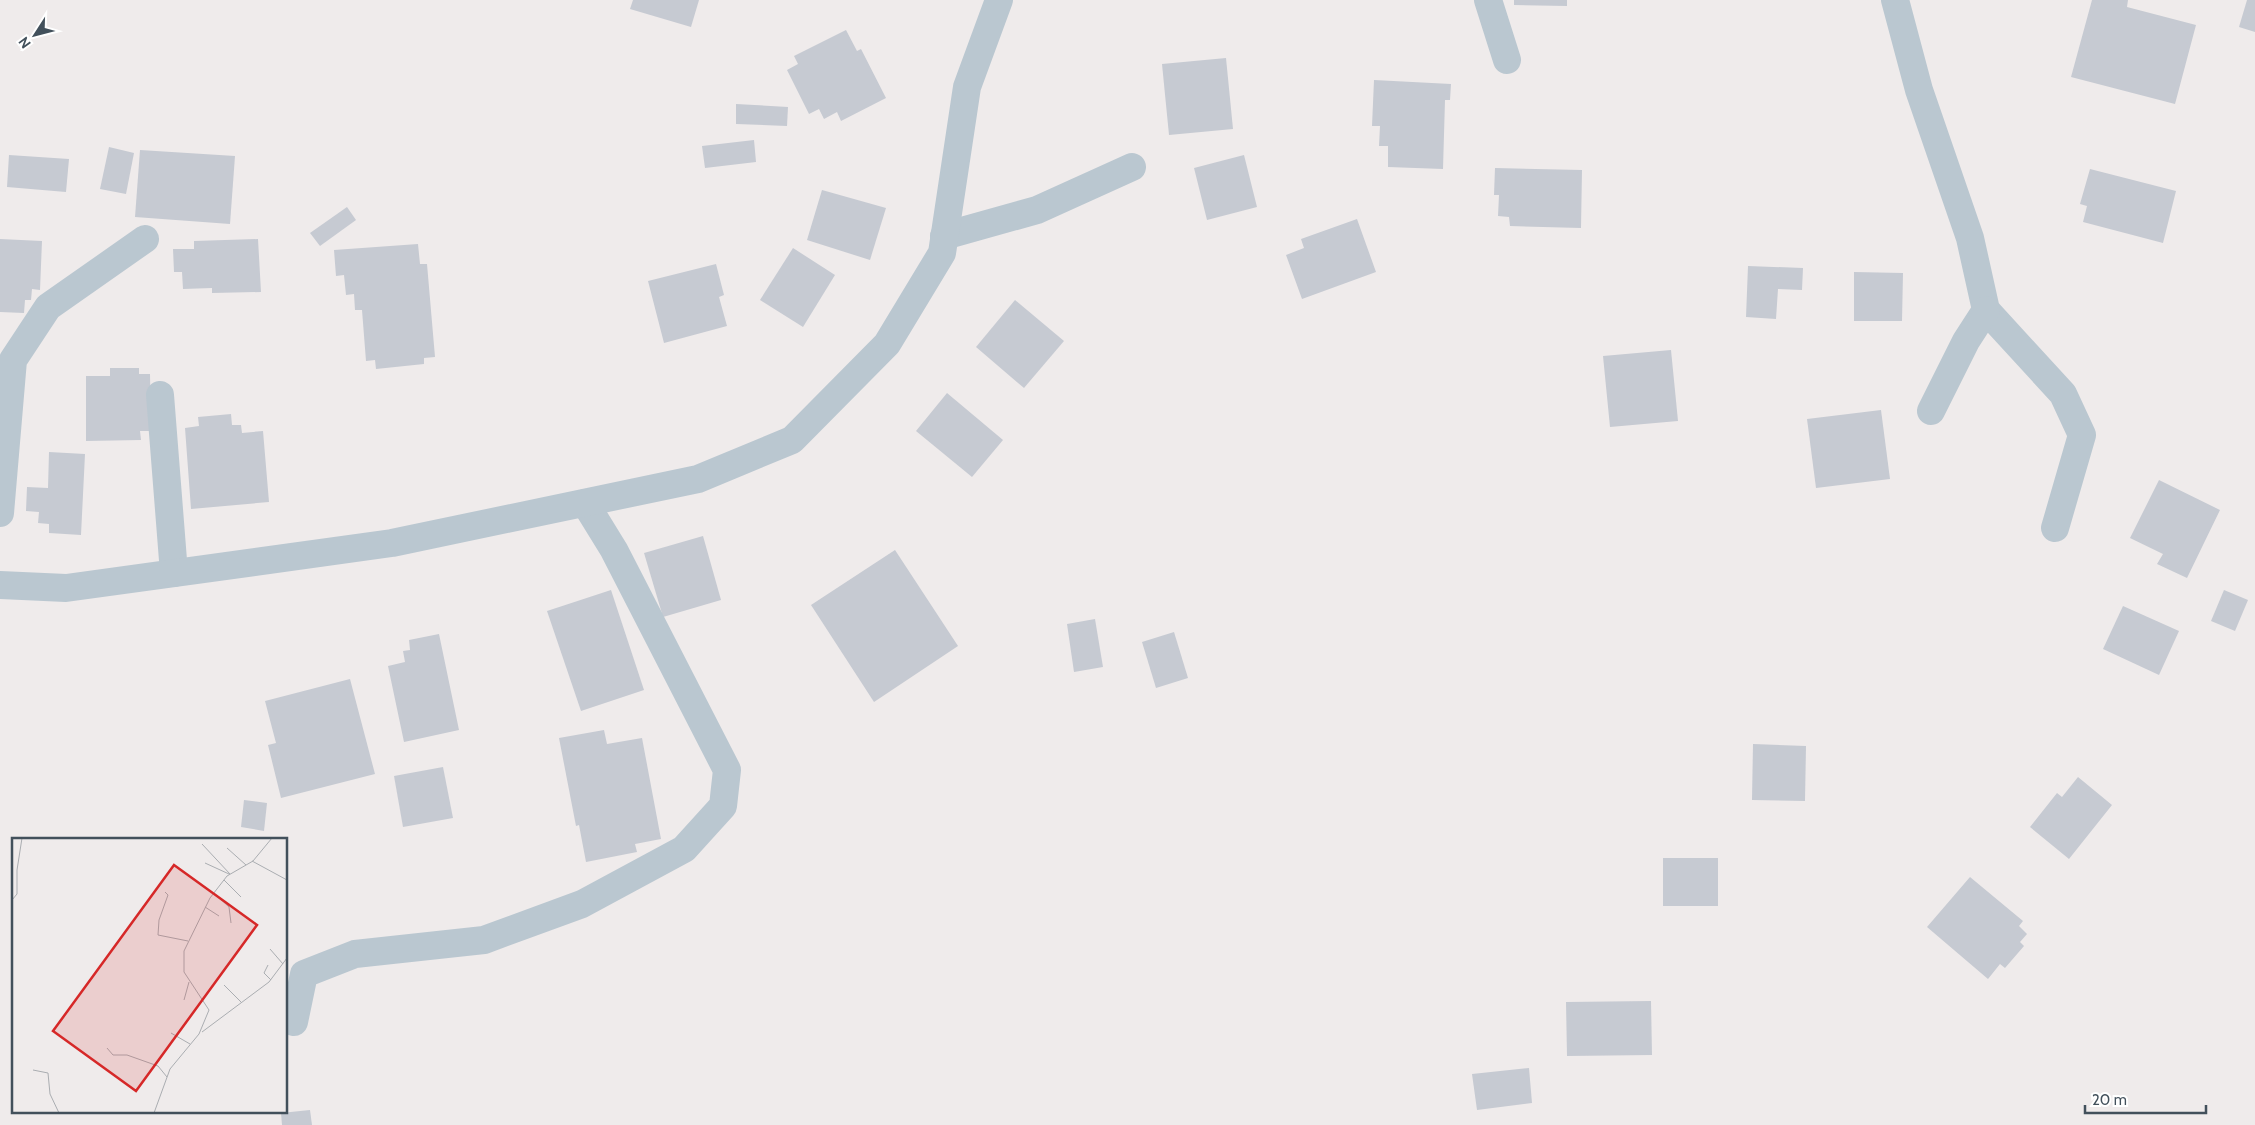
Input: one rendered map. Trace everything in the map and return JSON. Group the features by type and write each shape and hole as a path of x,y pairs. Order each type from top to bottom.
{"street":[{"path":"0,585 66,588 392,543 698,479 792,440 887,344 942,253 967,87 999,0"},
{"path":"1488,0 1507,60"},
{"path":"1895,0 1919,90 1970,238 1986,310 2062,394 2082,436 2055,528"},
{"path":"944,236 1037,210 1132,167"},
{"path":"0,513 13,360 48,307 145,239"},
{"path":"1931,411 1966,341 1986,310"},
{"path":"160,395 174,573"},
{"path":"294,1022 304,974 355,954 484,940 582,904 684,849 723,806 727,770 614,550 585,503"}],"building":[{"path":"633,0 699,0 691,27 630,9"},
{"path":"1514,0 1567,0 1567,6 1514,5"},
{"path":"2092,0 2128,0 2127,7 2196,25 2175,104 2071,77"},
{"path":"2247,0 2255,0 2255,32 2239,27"},
{"path":"846,30 857,51 861,49 886,98 841,121 837,112 824,119 819,109 809,114 787,70 798,64 794,56"},
{"path":"1226,58 1233,129 1169,135 1162,64"},
{"path":"1374,80 1451,84 1450,100 1445,100 1443,169 1388,167 1388,146 1379,146 1380,126 1372,126"},
{"path":"736,104 788,107 787,126 736,124"},
{"path":"754,140 756,162 705,168 702,146"},
{"path":"109,147 134,153 126,194 100,189"},
{"path":"140,150 235,156 230,224 135,217"},
{"path":"9,155 69,159 66,192 7,187"},
{"path":"1244,155 1257,207 1207,220 1194,168"},
{"path":"1495,168 1582,170 1581,228 1510,226 1509,217 1498,216 1499,195 1494,195"},
{"path":"2090,169 2176,191 2163,243 2083,222 2087,206 2080,204"},
{"path":"822,190 886,208 870,260 807,240"},
{"path":"347,207 356,220 320,246 310,233"},
{"path":"1357,219 1376,272 1302,299 1286,255 1304,248 1301,239"},
{"path":"0,239 42,241 40,290 32,289 31,300 25,300 24,313 0,312"},
{"path":"258,239 261,292 212,293 212,288 183,289 182,272 174,272 173,249 194,249 194,241"},
{"path":"418,244 420,264 427,264 435,357 424,358 424,364 376,369 375,360 366,361 362,310 355,310 354,294 346,295 344,275 336,276 334,250"},
{"path":"793,248 835,275 803,327 760,300"},
{"path":"716,264 724,295 719,297 727,326 664,343 648,281"},
{"path":"1748,266 1803,268 1802,290 1778,289 1776,319 1746,317"},
{"path":"1854,272 1903,273 1902,321 1854,321"},
{"path":"1015,300 1064,341 1024,388 976,347"},
{"path":"1671,350 1678,421 1610,427 1603,356"},
{"path":"110,368 139,368 139,374 150,374 151,431 140,431 141,440 86,441 86,376 110,376"},
{"path":"947,393 1003,440 972,477 916,431"},
{"path":"1881,410 1890,479 1816,488 1807,419"},
{"path":"231,414 232,425 241,425 242,433 263,431 269,502 191,509 185,428 199,426 198,417"},
{"path":"49,452 85,454 81,535 49,533 49,524 38,523 39,512 26,511 27,487 48,488"},
{"path":"2159,480 2220,510 2187,578 2157,564 2163,554 2130,538"},
{"path":"703,536 721,600 663,617 644,553"},
{"path":"895,550 958,646 874,702 811,605"},
{"path":"611,590 644,690 581,711 547,611"},
{"path":"2224,590 2248,600 2235,631 2211,621"},
{"path":"2123,606 2179,631 2159,675 2103,649"},
{"path":"1095,619 1103,667 1074,672 1067,624"},
{"path":"1174,632 1188,678 1156,688 1142,642"},
{"path":"439,634 459,730 404,742 388,666 405,662 403,651 410,650 409,640"},
{"path":"350,679 375,774 281,798 268,745 276,743 265,701"},
{"path":"604,730 607,744 642,738 661,839 635,844 637,852 586,862 579,825 576,826 559,738"},
{"path":"1753,744 1806,746 1805,801 1752,800"},
{"path":"443,767 453,818 403,827 394,776"},
{"path":"2078,777 2112,805 2069,859 2030,827 2057,793 2062,797"},
{"path":"244,800 267,803 264,831 241,827"},
{"path":"1663,858 1718,858 1718,906 1663,906"},
{"path":"1970,877 2023,921 2019,926 2027,934 2020,942 2024,946 2005,968 2000,964 1988,979 1927,927"},
{"path":"1651,1001 1652,1055 1567,1056 1566,1002"},
{"path":"1529,1068 1532,1103 1477,1110 1472,1074"},
{"path":"310,1110 312,1125 282,1125 281,1113"}]}
